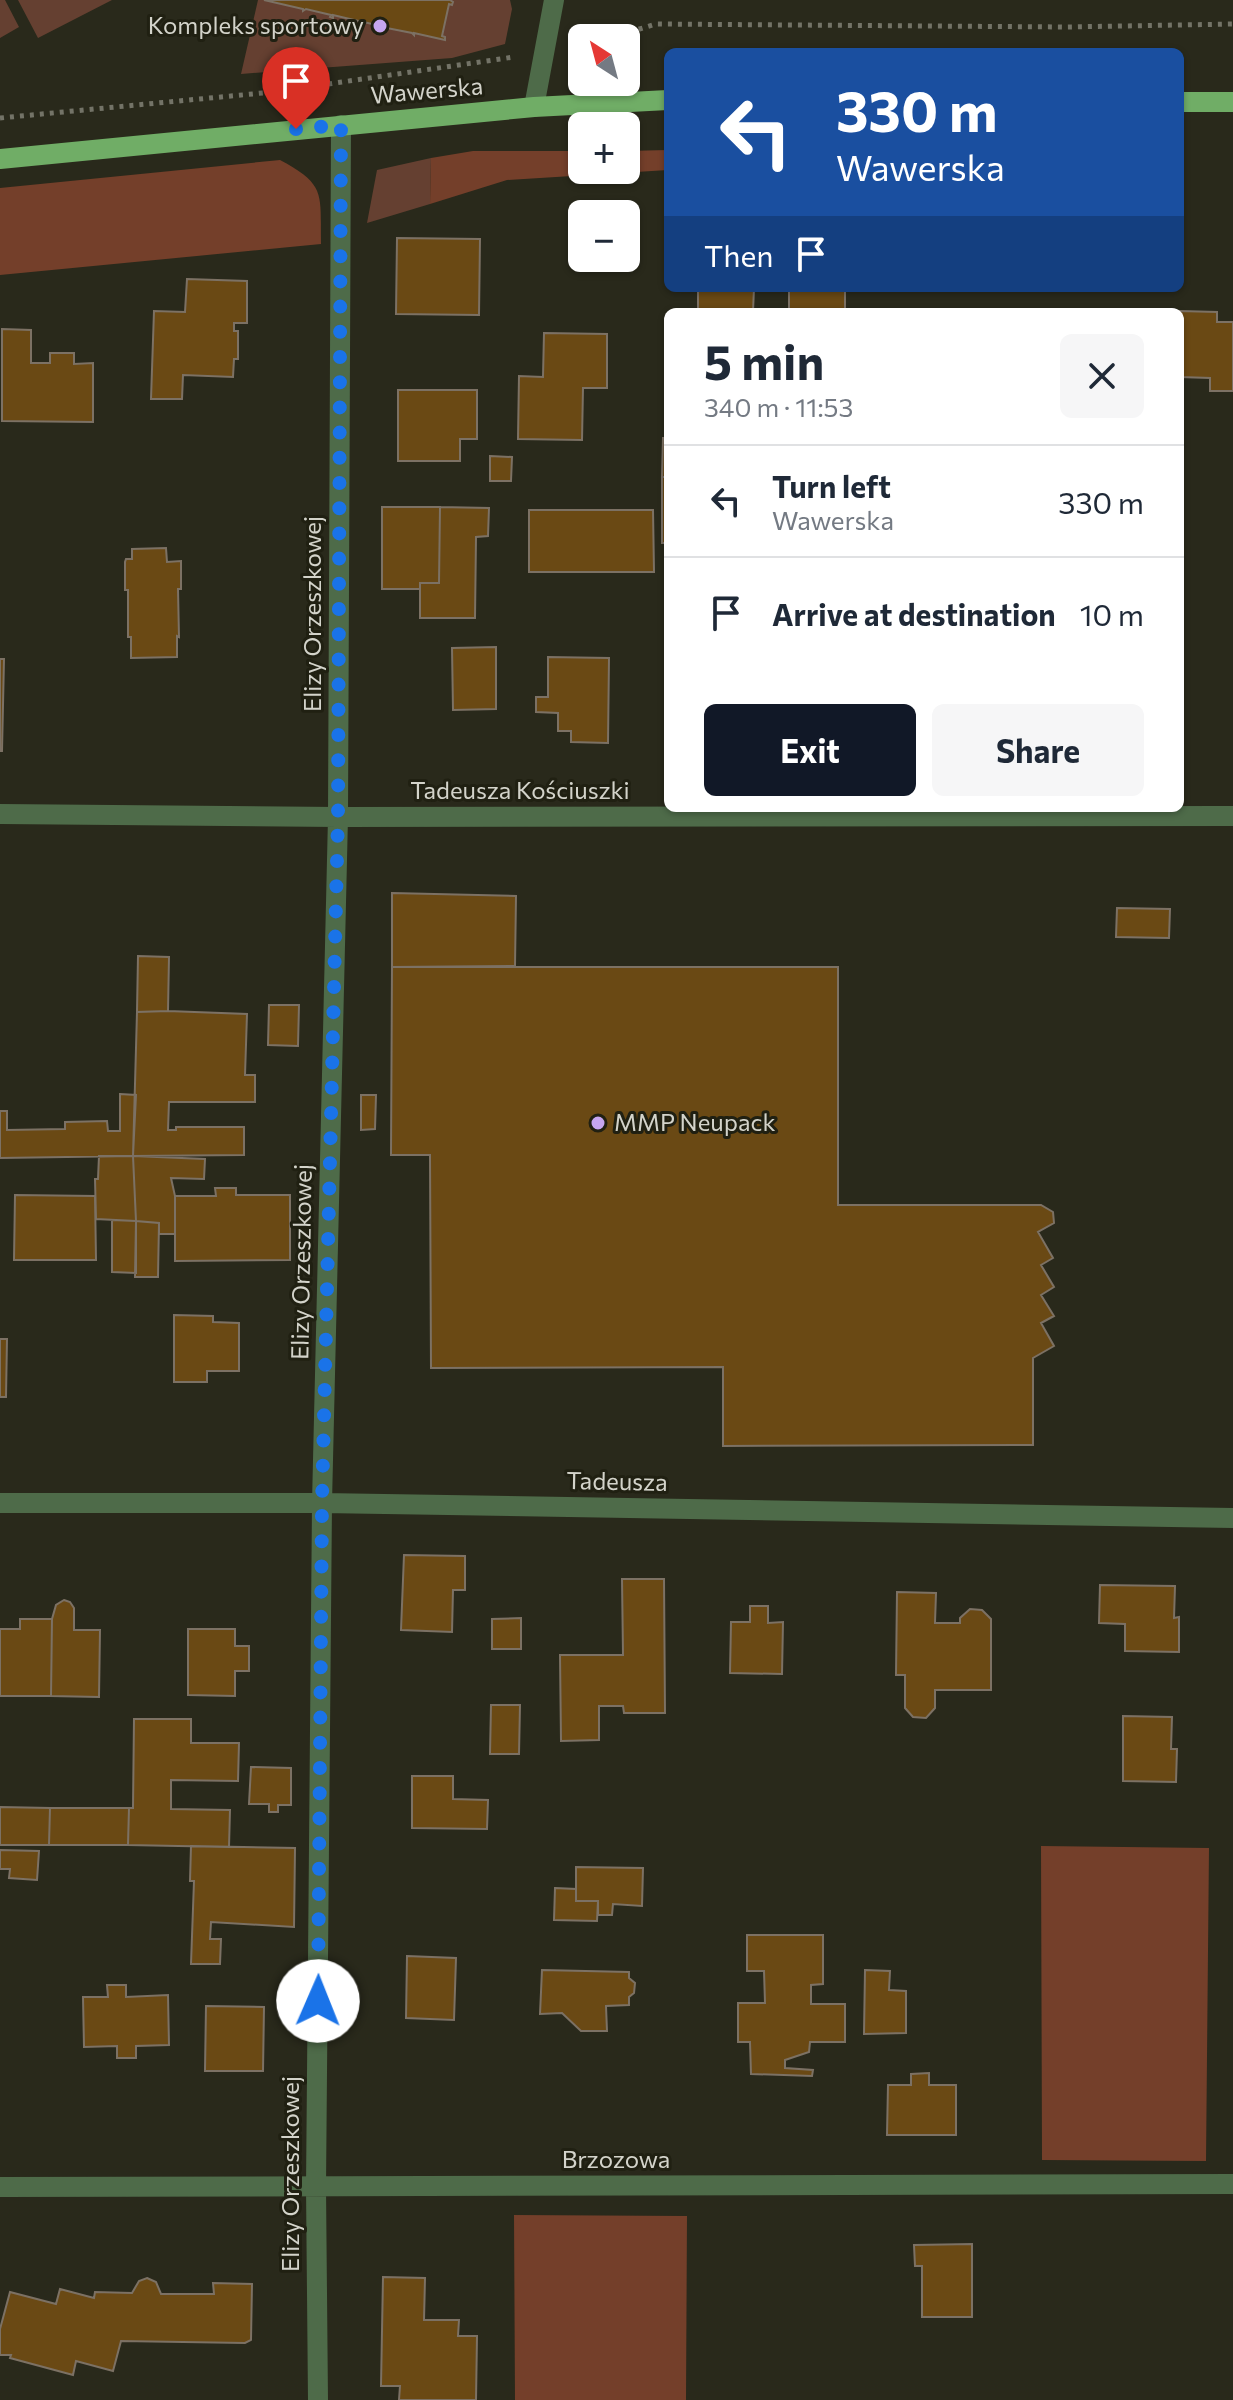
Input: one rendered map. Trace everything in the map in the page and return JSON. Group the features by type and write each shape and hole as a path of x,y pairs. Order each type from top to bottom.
{"main road":[{"name":"Wawerska","path":"0,159 534,107 664,100"},
{"path":"1184,102 1233,102"}],"street":[{"path":"534,107 554,0"},
{"name":"Elizy Orzeszkowej","path":"318,2400 316,2187 322,1503 338,817 341,125"},
{"name":"Tadeusza Kościuszki","path":"0,814 338,817 1233,816"},
{"name":"Tadeusza","path":"0,1503 322,1503 1233,1518"},
{"name":"Brzozowa","path":"0,2187 1233,2184"}],"path":[{"path":"640,29 656,24 1067,27 1233,24"},
{"path":"0,118 273,92 518,56"}],"shaded area":[{"path":"0,0 5,0 19,27 0,38"},
{"path":"18,0 112,0 38,38"},
{"name":"Kompleks sportowy","path":"258,0 510,0 512,9 505,44 452,58 241,74"},
{"path":"664,150 664,170 640,172 640,151"},
{"path":"473,151 568,151 568,176 507,180 430,204 431,158"},
{"path":"431,158 430,204 367,223 377,170"},
{"path":"280,160 306,177 318,193 321,244 0,275 0,188"},
{"path":"1041,1846 1209,1848 1206,2161 1042,2160"},
{"path":"514,2215 687,2216 686,2400 515,2400"}],"building":[{"path":"264,0 453,2 449,4 442,36 445,40 384,29 360,21 360,24 358,21 333,15 333,18"},
{"path":"397,238 480,239 479,315 396,314"},
{"path":"187,279 247,281 247,323 234,323 234,331 238,331 238,359 234,359 233,377 183,375 182,399 151,399 154,311 185,312"},
{"path":"698,292 754,292 753,308 698,308"},
{"path":"789,292 845,292 845,308 789,308"},
{"path":"1184,311 1217,312 1217,322 1233,322 1233,391 1210,391 1210,378 1184,377"},
{"path":"2,329 31,330 31,363 50,363 50,353 74,353 74,364 93,363 93,422 2,421"},
{"path":"544,333 607,334 607,388 583,388 582,440 518,439 519,376 543,377"},
{"path":"398,390 477,390 477,439 460,439 460,461 398,461"},
{"path":"663,438 664,438 664,477"},
{"path":"490,456 512,457 511,481 490,481"},
{"path":"662,477 664,477 664,543"},
{"path":"382,507 440,507 439,583 420,583 420,589 382,589"},
{"path":"440,507 489,508 488,536 476,537 475,618 420,618 420,583 439,583"},
{"path":"529,510 653,510 654,572 529,572"},
{"path":"166,548 167,562 181,561 177,657 131,658 125,562 132,559 132,549"},
{"path":"496,647 496,709 453,710 452,648"},
{"path":"548,657 609,658 608,743 571,742 571,731 558,731 558,713 536,712 536,697 548,697"},
{"path":"0,659 4,659 2,751 0,751"},
{"path":"392,893 516,896 515,966 392,967"},
{"path":"1117,908 1170,909 1169,938 1116,937"},
{"path":"138,956 169,957 168,1011 137,1012"},
{"path":"392,967 838,967 838,1205 1041,1205 1053,1212 1054,1223 1038,1232 1053,1258 1041,1265 1054,1287 1041,1295 1054,1316 1041,1323 1054,1346 1033,1358 1033,1445 723,1446 723,1367 431,1368 430,1155 391,1155"},
{"path":"269,1005 299,1005 298,1046 268,1045"},
{"path":"137,1012 247,1014 245,1075 255,1075 255,1102 169,1102 168,1130 176,1130 176,1127 244,1127 244,1155 133,1156"},
{"path":"120,1094 136,1095 133,1156 0,1158 0,1111 7,1111 7,1130 65,1129 65,1122 107,1121 108,1131 120,1131"},
{"path":"361,1095 376,1095 375,1129 361,1130"},
{"path":"99,1156 133,1156 136,1221 96,1219 95,1179 98,1179"},
{"path":"133,1156 205,1159 204,1179 171,1178 175,1196 175,1234 159,1234 159,1223 136,1221"},
{"path":"215,1188 236,1188 236,1195 290,1195 290,1260 175,1261 175,1196 216,1196"},
{"path":"15,1195 95,1196 96,1260 14,1260"},
{"path":"112,1220 136,1221 136,1273 112,1272"},
{"path":"136,1221 159,1223 158,1277 135,1277"},
{"path":"174,1315 213,1316 213,1322 239,1323 239,1371 207,1371 207,1382 174,1382"},
{"path":"0,1339 7,1339 6,1397 0,1397"},
{"path":"404,1555 465,1556 465,1590 453,1590 452,1632 401,1630"},
{"path":"622,1579 664,1579 665,1713 624,1713 623,1706 599,1706 599,1740 561,1741 560,1655 623,1655"},
{"path":"1100,1585 1175,1586 1174,1618 1179,1617 1179,1652 1125,1651 1125,1624 1099,1623"},
{"path":"897,1592 936,1593 935,1623 960,1623 960,1618 970,1609 982,1610 991,1619 991,1690 935,1690 935,1708 926,1718 913,1717 905,1708 905,1675 896,1675"},
{"path":"64,1600 74,1608 74,1630 100,1630 99,1697 51,1696 52,1619 56,1605"},
{"path":"750,1606 768,1606 768,1623 783,1622 782,1674 730,1673 731,1622 750,1622"},
{"path":"521,1618 521,1649 492,1649 492,1619"},
{"path":"20,1619 52,1619 51,1696 0,1696 0,1629 20,1629"},
{"path":"188,1629 235,1629 235,1646 249,1646 249,1671 235,1671 235,1696 188,1695"},
{"path":"491,1705 520,1705 519,1754 490,1754"},
{"path":"1123,1716 1172,1717 1171,1749 1177,1749 1176,1782 1123,1781"},
{"path":"134,1719 191,1719 191,1743 239,1743 238,1781 171,1780 171,1809 230,1810 229,1847 128,1845 129,1808 133,1808"},
{"path":"251,1767 291,1768 291,1805 278,1805 278,1812 269,1812 269,1804 249,1804"},
{"path":"412,1776 453,1776 453,1799 488,1800 487,1829 412,1828"},
{"path":"0,1807 50,1808 49,1845 0,1845"},
{"path":"50,1808 129,1808 128,1845 49,1845"},
{"path":"191,1846 295,1848 294,1927 211,1922 210,1939 221,1939 220,1964 191,1964 194,1881 190,1881"},
{"path":"0,1850 39,1851 37,1880 9,1878 10,1869 0,1869"},
{"path":"576,1867 643,1868 642,1906 613,1904 612,1915 598,1915 598,1901 576,1901"},
{"path":"555,1888 576,1889 576,1901 598,1901 597,1921 554,1920"},
{"path":"747,1935 823,1935 823,1984 811,1985 811,2004 845,2004 845,2042 810,2042 809,2052 785,2060 785,2068 813,2070 812,2076 751,2074 750,2042 738,2042 738,2003 765,2003 764,1971 747,1971"},
{"path":"407,1956 456,1958 454,2020 406,2018"},
{"path":"542,1970 629,1972 629,1978 635,1983 634,1993 629,1997 629,2005 606,2006 607,2031 581,2031 562,2013 540,2014"},
{"path":"865,1970 890,1971 889,1990 906,1991 906,2033 864,2034"},
{"path":"107,1985 126,1985 126,1997 168,1995 169,2045 136,2046 136,2058 117,2058 117,2046 84,2047 83,1997 108,1997"},
{"path":"206,2006 264,2007 263,2071 205,2071"},
{"path":"929,2073 929,2085 956,2085 956,2135 887,2135 888,2085 911,2085 911,2074"},
{"path":"972,2244 972,2317 922,2317 922,2266 915,2266 914,2245"},
{"path":"383,2277 425,2278 424,2320 459,2320 458,2336 477,2336 476,2400 399,2400 400,2386 381,2386"},
{"path":"147,2278 156,2282 161,2294 214,2294 213,2283 252,2284 251,2340 245,2343 121,2341 113,2371 76,2361 73,2375 10,2358 11,2355 0,2355 0,2329 10,2292 56,2304 60,2289 94,2298 95,2292 132,2293 139,2281"}],"place":[{"name":"Kompleks sportowy","path":"380,26"},
{"name":"MMP Neupack","path":"598,1123"}],"route":[{"path":"296,129 341,125 338,817 322,1503 318,2001"}]}
